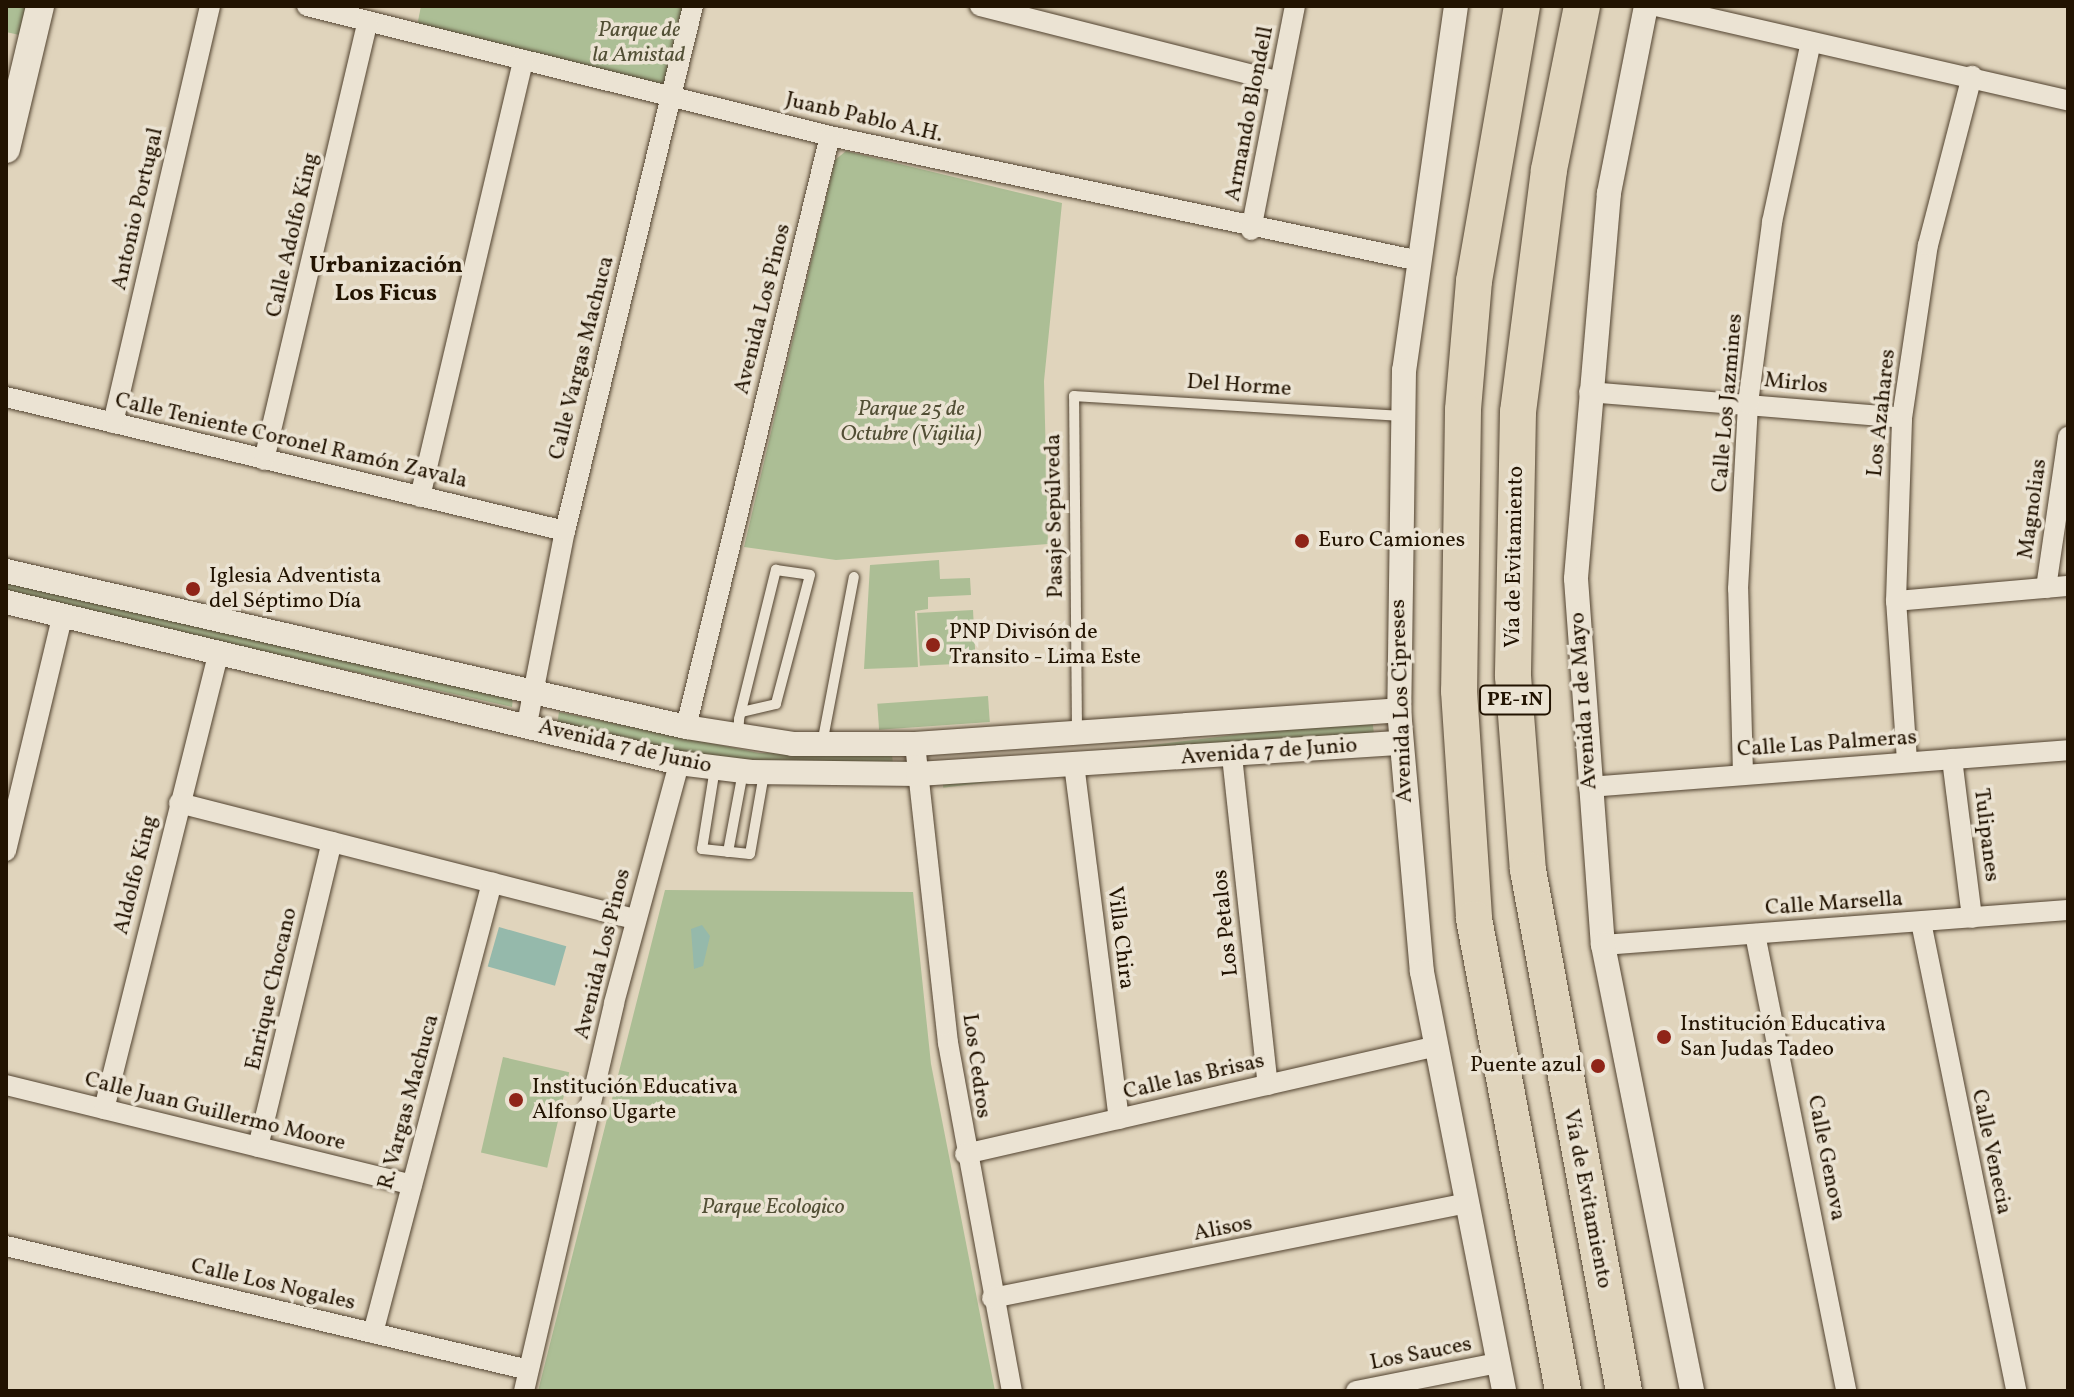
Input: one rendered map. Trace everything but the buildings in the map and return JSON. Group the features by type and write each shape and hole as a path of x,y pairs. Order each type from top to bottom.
{"highway":[{"name":"PE-1N","path":"1522,6 1474,281 1463,410 1459,691 1474,919 1563,1391"},
{"name":"Vía de Evitamiento","path":"1582,6 1549,170 1520,397 1513,676 1528,870 1624,1391"}],"main road":[{"path":"6,149 15,74 40,6"}],"street":[{"name":"Antonio Portugal","path":"113,423 210,6"},
{"name":"Juanb Pablo A.H.","path":"307,6 830,136 1251,230 1415,260"},
{"name":"Calle Vargas Machuca","path":"527,724 565,531 693,6"},
{"path":"980,6 1280,82"},
{"name":"Armando Blondell","path":"1251,230 1295,6"},
{"name":"Avenida Los Cipreses","path":"1456,6 1415,260 1401,416 1399,710 1434,1047 1463,1204 1504,1391"},
{"name":"Avenida 1 de Mayo","path":"1646,6 1609,193 1589,392 1576,579 1603,945 1692,1391"},
{"path":"1656,6 2068,100"},
{"name":"Calle Adolfo King","path":"264,460 368,21"},
{"name":"Calle Los Jazmines","path":"1743,774 1738,589 1748,403 1772,222 1811,42"},
{"path":"420,497 523,60"},
{"name":"Los Azahares","path":"1907,761 1896,601 1902,418 1928,245 1972,76"},
{"name":"Avenida Los Pinos","path":"686,727 830,136"},
{"name":"Mirlos","path":"1589,392 1902,418"},
{"name":"Calle Teniente Coronel Ramón Zavala","path":"6,397 565,531"},
{"name":"Magnolias","path":"2046,588 2068,437"},
{"name":"Avenida 7 de Junio","path":"6,571 534,689 686,727 740,724 822,744 915,744 1399,710"},
{"path":"1896,601 2068,586"},
{"name":"Avenida 7 de Junio","path":"6,602 527,724 679,763 754,773 918,774 1401,743"},
{"path":"6,851 62,617"},
{"name":"Aldolfo King","path":"104,1109 218,654"},
{"name":"Los Cedros","path":"915,744 965,1154 1012,1391"},
{"name":"Calle Las Palmeras","path":"1589,787 2068,750"},
{"name":"Los Petalos","path":"1232,756 1268,1085"},
{"name":"Tulipanes","path":"1952,759 1972,918"},
{"name":"Avenida Los Pinos","path":"524,1391 635,919 679,763"},
{"name":"Villa Chira","path":"1074,764 1119,1119"},
{"path":"179,803 635,919"},
{"name":"Enrique Chocano","path":"258,1147 332,842"},
{"name":"R. Vargas Machuca","path":"373,1333 492,882"},
{"name":"Calle Marsella","path":"1603,945 2068,910"},
{"name":"Calle Venecia","path":"1921,922 2016,1391"},
{"name":"Calle Genova","path":"1755,934 1846,1391"},
{"name":"Calle las Brisas","path":"965,1154 1434,1047"},
{"name":"Calle Juan Guillermo Moore","path":"6,1085 412,1185"},
{"name":"Alisos","path":"992,1298 1463,1204"},
{"name":"Calle Los Nogales","path":"6,1246 529,1370"},
{"name":"Los Sauces","path":"1356,1391 1497,1363"}],"lane":[{"name":"Del Horme","path":"1074,396 1401,416"},
{"name":"Pasaje Sepúlveda","path":"1074,396 1077,732"},
{"path":"776,570 810,575 776,704 740,724 776,570"},
{"path":"822,744 854,577"},
{"path":"715,768 702,849 750,854 754,773"},
{"path":"728,852 754,773"}],"green space":[{"path":"6,6 31,6 24,36 6,32"},
{"name":"Parque de la Amistad","path":"421,6 689,6 669,84 660,86 417,26"},
{"name":"Parque 25 de Octubre (Vigilia)","path":"846,151 1062,203 1044,381 1048,544 836,560 744,547 835,160"},
{"path":"939,560 940,579 970,578 971,595 928,597 928,609 915,611 918,667 864,669 870,565"},
{"path":"6,578 513,698 512,707 6,594"},
{"path":"973,610 976,663 920,666 917,613"},
{"path":"988,696 990,722 879,730 877,704"},
{"path":"559,712 759,753 892,753 893,766 694,757 557,725"},
{"path":"1372,718 1374,735 943,788 941,771"},
{"name":"Parque Ecologico","path":"665,890 913,892 931,1064 995,1391 538,1391"},
{"path":"503,1057 569,1072 547,1168 481,1152"}],"shaded area":[{"path":"702,925 710,936 703,966 694,969 691,929"},
{"path":"499,927 566,946 555,986 488,966"}],"place":[{"name":"Euro Camiones","path":"1302,541"},
{"name":"Iglesia Adventista del Séptimo Día","path":"193,589"},
{"name":"PNP Divisón de Transito - Lima Este","path":"933,645"},
{"name":"Institución Educativa San Judas Tadeo","path":"1664,1037"},
{"name":"Puente azul","path":"1598,1066"},
{"name":"Institución Educativa Alfonso Ugarte","path":"516,1100"}],"district":[{"name":"Urbanización Los Ficus","path":"386,281"}]}
